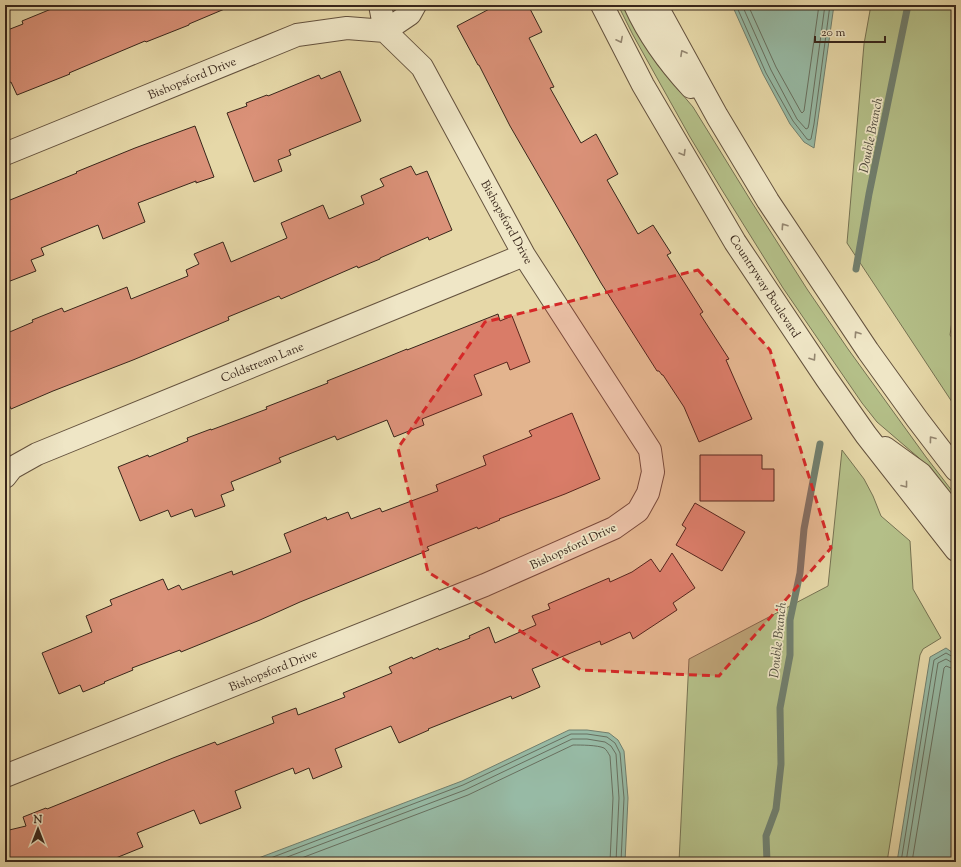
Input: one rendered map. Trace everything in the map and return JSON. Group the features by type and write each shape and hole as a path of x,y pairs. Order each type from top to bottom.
{"street":[{"path":"380,5 384,32 410,14 415,5"},
{"name":"Countryway Boulevard","path":"602,5 643,85 735,242 866,435 956,550"},
{"path":"635,5 664,56 717,116"},
{"path":"656,5 717,116 768,201 860,338 956,470"},
{"name":"Bishopsford Drive","path":"5,154 297,35 347,28 384,32 422,67 524,255 650,450 653,472 648,493 638,512 614,528 485,585 5,776"},
{"name":"Coldstream Lane","path":"5,477 12,468 37,454 524,255"},
{"path":"866,435 921,474 956,518"}],"highlighted area":[{"path":"698,270 770,350 831,548 719,676 581,670 428,572 398,448 485,322"}],"green space":[{"path":"618,5 626,5 657,64 693,107 807,289 848,349 956,496 956,506 919,458 877,422 862,403 783,288 690,137"},
{"path":"871,5 956,5 956,294 950,335 956,344 956,408 847,243 864,44"},
{"path":"842,450 864,479 881,516 910,541 913,589 941,638 923,649 920,655 887,862 679,862 689,659 828,586"}],"water":[{"path":"732,5 834,5 814,148 804,142 790,124 763,74"},
{"path":"946,648 956,655 956,862 897,862 930,657"},
{"path":"569,730 587,730 609,733 618,740 624,751 628,798 625,862 248,862 462,781"}],"building":[{"path":"61,5 234,5 189,25 146,42 145,41 69,73 70,74 17,95 11,82 5,84 5,31 23,24 22,21"},
{"path":"497,5 528,5 542,32 529,38 554,87 550,88 581,143 596,134 618,174 607,180 638,234 653,225 671,253 667,255 703,312 700,314 729,359 726,360 752,419 699,442 684,407 663,375 657,371 601,283 510,126 457,26"},
{"path":"340,71 361,121 289,150 291,155 278,160 282,171 254,182 227,113 247,106 246,103 267,95 268,96 319,75 321,79"},
{"path":"195,126 214,177 196,183 196,181 138,203 145,222 103,239 98,225 41,248 44,255 31,260 36,271 5,283 5,202 135,148"},
{"path":"411,166 416,175 427,171 452,230 429,240 428,237 380,259 358,268 357,266 281,299 279,296 228,317 229,320 11,409 5,395 5,334 33,322 32,320 62,308 64,312 127,287 131,299 188,276 186,270 199,264 194,254 223,242 231,262 287,238 281,223 323,205 329,219 364,204 361,196 384,186 380,179"},
{"path":"498,314 500,321 512,316 530,362 510,370 507,362 474,375 482,395 422,419 424,425 394,437 387,420 337,440 335,436 279,458 281,462 231,482 234,490 221,495 225,506 195,517 192,509 171,517 168,510 140,521 118,467 148,455 149,457 188,441 187,438 267,409 266,407 328,383 327,381"},
{"path":"572,413 600,479 499,519 500,520 478,529 477,527 427,547 429,550 181,652 180,650 132,668 133,670 83,692 80,685 59,694 42,653 92,632 86,616 112,605 110,600 163,579 168,590 179,585 182,590 232,571 233,575 291,552 284,534 326,517 327,520 348,512 351,519 380,508 382,512 438,491 436,485 486,465 483,456 532,436 529,431"},
{"path":"700,455 762,455 762,469 774,469 774,501 700,501"},
{"path":"695,503 745,532 722,571 676,545 686,528 682,525"},
{"path":"672,553 695,588 673,603 677,610 633,639 630,632 601,645 600,641 532,669 540,687 512,699 511,696 428,729 429,730 399,743 391,726 335,749 342,767 313,779 309,768 295,774 293,768 235,791 241,808 200,824 194,810 137,833 143,847 106,862 5,862 5,831 26,826 23,817 46,808 47,809 215,742 217,745 274,723 272,717 296,708 298,715 345,697 343,693 392,673 389,667 412,657 413,659 438,648 439,650 470,638 469,636 489,627 495,643 536,625 532,616 550,609 548,604 609,578 610,582 632,572 651,559 660,572"}],"waterway":[{"name":"Double Branch","path":"856,269 869,194 908,5"},
{"name":"Double Branch","path":"767,862 766,836 776,809 781,764 780,708 790,655 790,620 800,573 804,529 820,444"}]}
